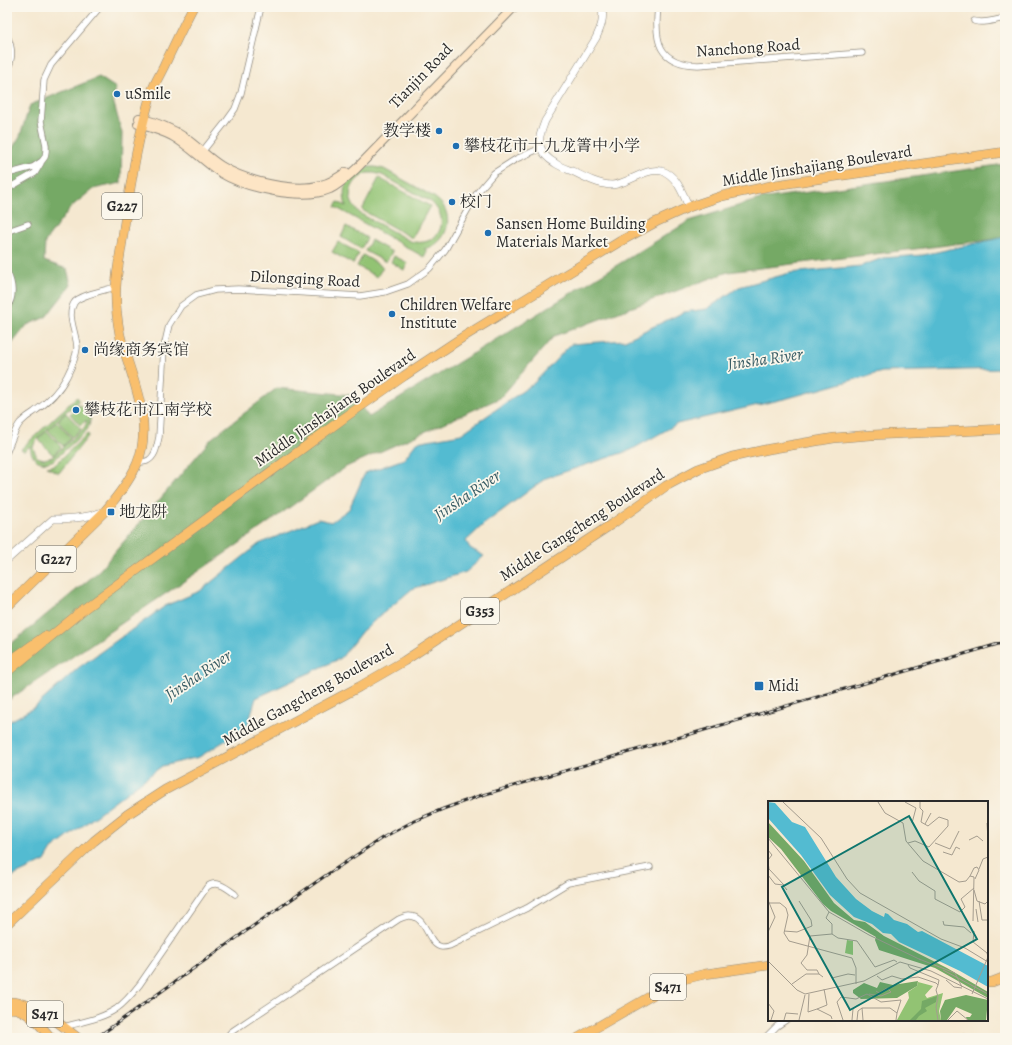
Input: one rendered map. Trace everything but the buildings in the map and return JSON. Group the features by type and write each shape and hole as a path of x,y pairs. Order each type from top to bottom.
{"main road":[{"name":"G227","path":"7,602 112,496 124,480 132,464 136,446 137,429 135,411 114,337 110,312 141,122 148,88 187,7"},
{"name":"G227","path":"141,122 153,90 193,7"},
{"name":"Tianjin Road","path":"141,122 166,127 175,131 215,162 245,177 267,184 283,186 305,188 321,186 333,181 353,166 507,7"},
{"path":"141,122 173,137 219,172 243,184 295,193 322,192 336,186 356,169 514,7"},
{"name":"Middle Jinshajiang Boulevard","path":"54,631 344,418 404,376 470,333 620,242 656,222 689,207 722,196 775,185 1005,152"},
{"name":"G227","path":"7,607 105,511 130,479 138,462 142,445 143,428 141,410 120,336 114,288"},
{"name":"Middle Gangcheng Boulevard","path":"7,924 94,841 128,814 165,790 359,687 404,661 615,522 666,486 698,469 732,457 834,438 1005,429"},
{"path":"7,663 54,631"},
{"path":"7,672 54,631"},
{"name":"S471","path":"578,1038 663,989 684,979 705,974 768,966"},
{"path":"988,982 1005,977"},
{"name":"S471","path":"7,1002 19,1002 36,1009 78,1038"},
{"name":"S471","path":"7,1008 16,1009 30,1016 51,1038"}],"street":[{"path":"7,189 35,173 42,161 46,151 41,122 45,76 51,65 100,7"},
{"path":"202,152 235,108 261,7"},
{"path":"602,7 604,15 596,38 545,121 540,136 541,148 547,157 557,164 602,183 612,185 622,184 645,173 662,171 677,182 689,207"},
{"name":"Nanchong Road","path":"658,7 656,23 658,41 661,49 666,55 680,63 698,65 862,53"},
{"path":"974,21 985,22 1005,18"},
{"path":"7,36 12,52 7,70"},
{"name":"Dilongqing Road","path":"138,462 148,461 153,456 157,448 159,437 164,347 169,325 181,306 196,295 215,290 238,289 360,296 385,292 408,284 429,268 445,250 477,193 494,173 516,159 541,148"},
{"path":"7,174 33,167 42,161"},
{"path":"7,232 28,224"},
{"path":"7,272 12,288 11,301 7,308"},
{"path":"7,451 19,424 54,396 61,388 66,378 77,347 72,316 74,303 79,298 114,288"},
{"path":"7,560 54,519 74,519 105,511"},
{"path":"226,1038 231,1032 400,919 408,916 416,917 424,924 435,944 441,947 448,946 527,908 568,883 650,867"},
{"path":"64,1027 106,1014 123,1004 140,984 210,884 220,884 235,894"},
{"path":"765,1038 784,1021"}],"green space":[{"path":"99,77 116,88 113,100 122,133 121,183 93,189 71,207 45,242 44,261 67,269 71,285 46,317 27,325 7,350 7,157 20,136 30,105"},
{"path":"1005,164 1005,238 728,272 554,336 500,398 346,467 233,548 7,701 7,647 97,573 212,438 277,388 352,395 369,417 689,221 760,199"},
{"path":"365,167 384,169 434,197 443,206 447,215 447,228 441,240 424,249 427,251 424,257 335,207 338,202 346,206 344,193 346,182 359,170","holes":["367,173 382,175 431,202 438,209 441,217 439,232 428,241 410,241 361,214 352,203 350,192 352,186 361,177"]},
{"path":"379,178 430,206 412,238 362,210"},
{"path":"346,226 367,238 361,249 341,237"},
{"path":"371,240 392,252 386,262 365,251"},
{"path":"338,242 359,253 353,264 332,252"},
{"path":"363,255 383,267 377,277 357,266"},
{"path":"394,256 408,263 404,270 391,262"},
{"path":"77,397 79,400 75,404 80,405 89,413 90,421 87,430 54,460 49,462 41,462 32,455 30,446 24,451 21,449","holes":["71,408 76,408 70,414 80,425 87,420 84,428 52,457 44,459 37,457 33,447 36,440 68,410"]},
{"path":"66,413 81,429 72,437 58,421"},
{"path":"57,422 71,438 63,446 48,430"},
{"path":"47,431 61,447 53,455 38,439"},
{"path":"87,434 89,435 59,473 47,467 55,465"}],"water":[{"name":"Jinsha River","path":"1005,237 1005,369 882,372 788,398 677,424 631,450 546,478 484,524 466,541 470,548 484,556 466,572 412,589 362,631 341,658 256,698 247,727 199,757 162,766 52,849 45,861 7,879 7,723 35,707 78,668 165,606 200,591 259,544 318,519 331,522 349,509 365,473 404,459 417,442 461,434 534,383 571,344 625,340 684,312 707,309 739,287 790,273 861,266 883,258 923,255"}],"railway":[{"path":"96,1038 325,876 382,838 412,822 479,796 1005,642"}],"place":[{"name":"uSmile","path":"117,94"},
{"name":"教学楼","path":"439,131"},
{"name":"攀枝花市十九龙箐中小学","path":"456,146"},
{"name":"校门","path":"452,202"},
{"name":"Sansen Home Building Materials Market","path":"488,233"},
{"name":"Children Welfare Institute","path":"392,314"},
{"name":"尚缘商务宾馆","path":"85,350"},
{"name":"攀枝花市江南学校","path":"76,410"},
{"name":"地龙阱","path":"111,512"},
{"name":"Midi","path":"759,686"}]}
